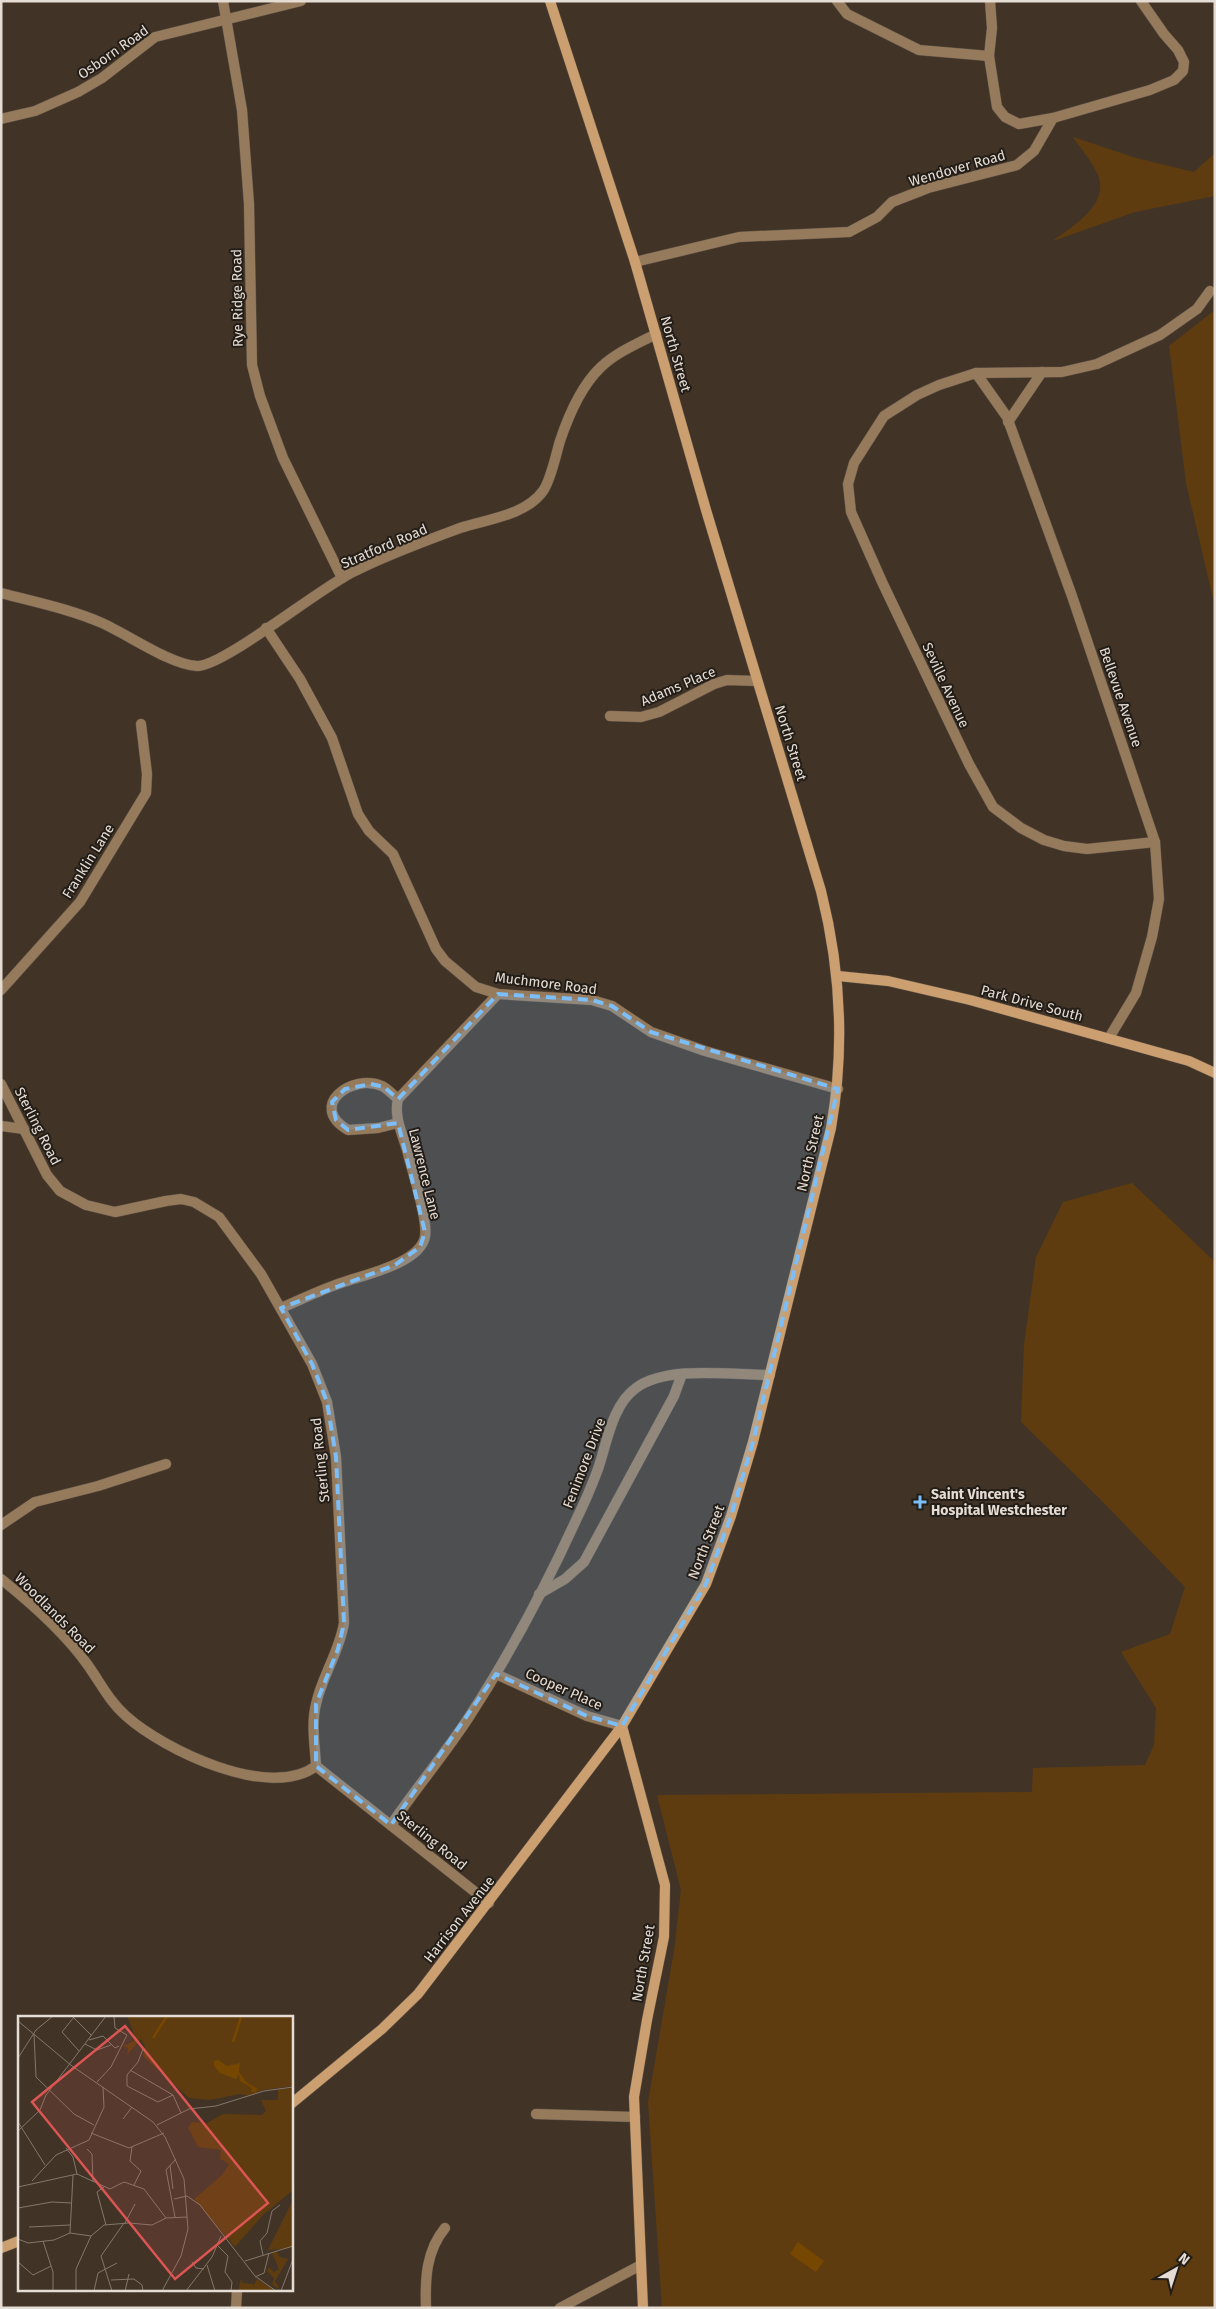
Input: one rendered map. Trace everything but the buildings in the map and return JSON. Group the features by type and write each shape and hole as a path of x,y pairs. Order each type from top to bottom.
{"main road":[{"name":"North Street","path":"550,1 635,262 757,681 821,891 832,933 838,976 840,1052 838,1089 831,1128 753,1442 731,1516 706,1584 622,1726 664,1885 666,1911 664,1937 634,2097 643,2308"},
{"name":"Park Drive South","path":"838,976 888,981 1109,1038 1189,1061 1215,1073"},
{"name":"Harrison Avenue","path":"292,2103 382,2029 418,1994 622,1726"},
{"path":"1,2248 18,2241"}],"street":[{"name":"Rye Ridge Road","path":"223,1 242,110 249,204 252,365 260,396 283,458 342,578"},
{"name":"Osborn Road","path":"1,119 35,112 78,92 102,78 154,37 301,1"},
{"path":"837,1 847,14 919,50 989,56"},
{"path":"990,1 992,28 989,56 997,107 1005,118 1019,126 1150,90 1174,80 1183,71 1184,62 1178,50 1164,34 1142,1"},
{"name":"Wendover Road","path":"635,262 739,236 848,232 877,217 892,202 928,188 1017,165 1034,151 1053,118"},
{"path":"976,373 1062,372 1088,366 1160,335 1197,309 1210,291"},
{"name":"Stratford Road","path":"1,593 101,623 174,660 199,666 210,664 355,571 532,503 544,490 565,428 584,390 600,368 622,351 656,334"},
{"path":"1008,422 1042,372"},
{"name":"Seville Avenue","path":"976,373 938,385 884,416 854,463 848,484 850,512 968,764 994,807 1020,828 1064,846 1087,849 1155,842"},
{"name":"Bellevue Avenue","path":"976,373 1008,422 1077,611 1155,842 1159,899 1152,937 1136,994 1109,1038"},
{"name":"Muchmore Road","path":"266,628 300,679 332,738 358,814 369,831 393,854 436,949 445,961 476,987 498,994 592,1000 612,1006 651,1032 705,1051 838,1089"},
{"name":"Adams Place","path":"610,716 641,717 659,712 714,684 726,680 757,681"},
{"name":"Franklin Lane","path":"1,990 80,902 146,793 147,774 141,724"},
{"path":"398,1123 378,1128 348,1130 336,1120 331,1110 332,1102 336,1096 354,1085 378,1085 384,1087 398,1099 498,994"},
{"name":"Sterling Road","path":"1,1084 51,1180 60,1192 86,1205 115,1212 181,1200 208,1209 227,1226 261,1274 312,1364 328,1402 336,1457 344,1624 338,1649 316,1704 314,1740 316,1766 488,1903"},
{"name":"Lawrence Lane","path":"281,1308 341,1283 384,1270 420,1247 424,1239 424,1218 407,1146 398,1123 398,1099"},
{"path":"1,1126 24,1129"},
{"path":"539,1594 565,1579 584,1562 674,1396 682,1374"},
{"name":"Fenimore Drive","path":"391,1825 467,1719 496,1674 577,1518 597,1472 619,1407 626,1397 637,1387 652,1380 682,1374 770,1376"},
{"path":"1,1525 35,1502 98,1486 166,1464"},
{"name":"Woodlands Road","path":"1,1579 72,1646 87,1664 110,1699 124,1715 162,1743 181,1753 238,1773 255,1776 292,1778 306,1774 316,1766"},
{"name":"Cooper Place","path":"496,1674 587,1716 622,1726"},
{"path":"536,2114 635,2117"},
{"path":"426,2308 425,2281 430,2253 445,2228"},
{"path":"560,2308 641,2265"},
{"path":"236,2308 237,2292"}],"highlighted area":[{"path":"498,994 592,1000 612,1006 651,1032 838,1089 753,1442 731,1516 706,1584 622,1726 587,1716 496,1674 391,1825 316,1766 316,1704 338,1649 344,1623 336,1457 327,1402 312,1364 281,1308 395,1265 420,1247 425,1232 398,1123 348,1130 336,1120 332,1102 345,1089 371,1084 384,1087 398,1099"}],"shaded area":[{"path":"1073,137 1136,158 1194,172 1215,153 1215,196 1135,212 1053,241 1088,213 1095,204 1099,194 1100,184 1097,173"},
{"path":"1215,310 1215,607 1186,483 1169,346"},
{"path":"1132,1183 1215,1262 1215,2308 662,2308 648,2102 674,1951 681,1890 657,1795 1032,1792 1033,1768 1145,1765 1154,1745 1156,1708 1121,1652 1170,1634 1185,1587 1101,1500 1021,1422 1024,1345 1036,1257 1063,1202"},
{"path":"798,2242 824,2261 816,2272 790,2254"}],"place":[{"name":"Saint Vincent's Hospital Westchester","path":"920,1502"}]}
